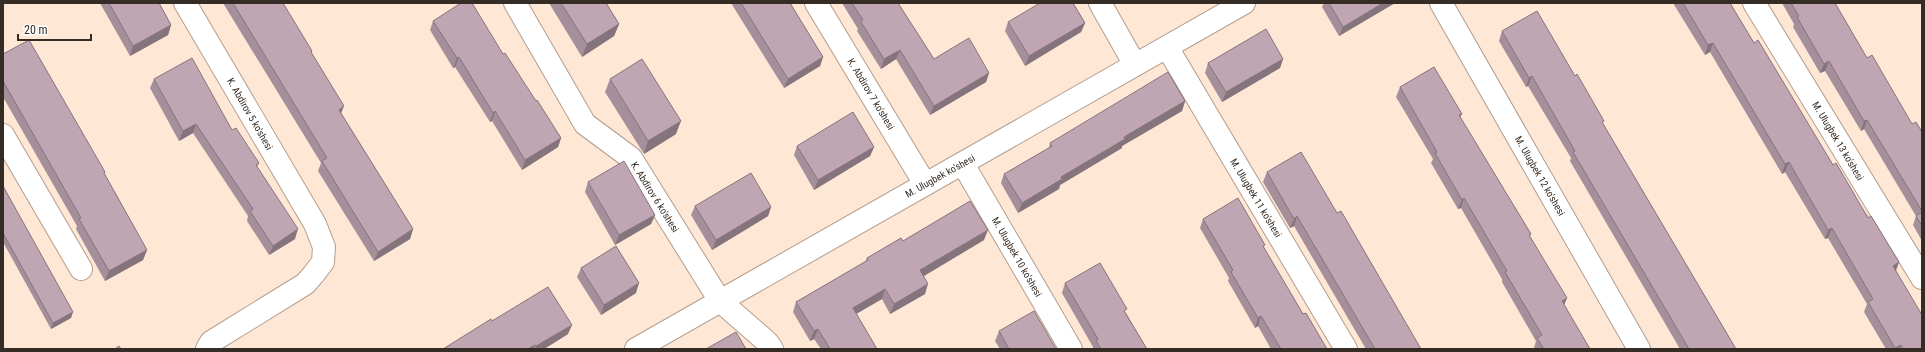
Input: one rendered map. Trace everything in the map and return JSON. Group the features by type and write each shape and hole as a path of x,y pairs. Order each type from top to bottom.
{"street":[{"name":"K. Abdirov 5 ko'shesi","path":"185,3 315,224 324,247 322,262 314,275 305,284 211,342 207,349"},
{"name":"K. Abdirov 6 ko'shesi","path":"515,3 585,124 631,158 720,301 768,342 772,349"},
{"name":"K. Abdirov 7 ko'shesi","path":"816,3 925,184"},
{"path":"1100,3 1135,65"},
{"name":"M. Ulugbek ko'shesi","path":"636,349 1244,3"},
{"name":"M. Ulugbek 12 ko'shesi","path":"1441,3 1639,349"},
{"name":"M. Ulugbek 13 ko'shesi","path":"1754,3 1922,278"},
{"name":"M. Ulugbek 11 ko'shesi","path":"1167,47 1346,349"},
{"path":"3,135 81,269"},
{"name":"M. Ulugbek 10 ko'shesi","path":"963,164 1071,349"}],"building":[{"path":"109,3 159,3 171,25 133,46"},
{"path":"233,3 283,3 344,106 339,110 413,229 378,252 322,161 327,158"},
{"path":"461,3 472,3 503,54 505,53 561,138 525,160 495,111 493,113 459,57 457,58 433,21"},
{"path":"561,3 606,3 619,24 587,44"},
{"path":"741,3 790,3 823,57 788,79"},
{"path":"852,3 898,3 934,59 969,38 989,73 934,106 900,50 884,59 861,22 863,20"},
{"path":"1040,3 1073,3 1085,23 1029,56 1008,22"},
{"path":"1329,3 1383,3 1343,27"},
{"path":"1683,3 1730,3 1754,43 1758,40 1833,165 1836,163 1868,218 1871,216 1899,262 1893,266 1922,315 1922,349 1903,349 1901,345 1895,348 1868,302 1873,299 1832,228 1828,230 1789,162 1785,164 1713,43 1708,45"},
{"path":"1791,3 1835,3 1867,58 1872,55 1912,124 1916,122 1922,132 1922,211 1867,120 1864,121 1829,61 1824,64 1797,17 1799,16"},
{"path":"1537,11 1575,76 1577,74 1604,121 1602,122 1736,349 1689,349 1573,152 1575,151 1532,76 1529,78 1502,31"},
{"path":"1266,29 1283,59 1226,92 1208,63"},
{"path":"29,40 105,172 104,173 147,250 109,271 79,219 81,218 3,81 3,54"},
{"path":"192,58 232,130 236,128 259,163 256,165 298,229 273,246 250,211 253,209 196,124 183,131 154,79"},
{"path":"642,59 681,121 648,141 610,79"},
{"path":"1434,67 1462,114 1459,115 1531,234 1529,235 1567,298 1562,301 1590,349 1544,349 1537,338 1542,335 1505,272 1507,271 1464,198 1462,200 1435,153 1437,152 1400,87"},
{"path":"1168,72 1185,101 1124,137 1125,139 1061,177 1062,179 1022,203 1004,174 1052,146 1050,143"},
{"path":"853,112 874,147 818,180 797,146"},
{"path":"1301,152 1337,213 1341,211 1421,349 1375,349 1297,216 1294,219 1267,172"},
{"path":"624,161 655,215 619,235 588,182"},
{"path":"751,173 771,207 716,240 695,206"},
{"path":"3,186 73,312 53,323 3,233"},
{"path":"1238,198 1265,245 1263,246 1303,314 1306,313 1327,349 1281,349 1261,316 1258,318 1231,272 1233,270 1203,219"},
{"path":"970,201 988,230 920,270 928,284 894,304 885,289 853,308 877,349 830,349 818,329 814,331 796,302 868,260 867,258 901,238 903,241"},
{"path":"1922,212 1922,226 1916,216"},
{"path":"616,246 639,283 604,305 581,268"},
{"path":"1100,263 1127,309 1124,311 1147,349 1101,349 1096,340 1098,339 1065,283"},
{"path":"548,287 572,325 528,349 443,349 491,319 492,321"},
{"path":"1034,311 1056,349 1009,349 999,331"},
{"path":"736,332 746,349 706,349"}]}
